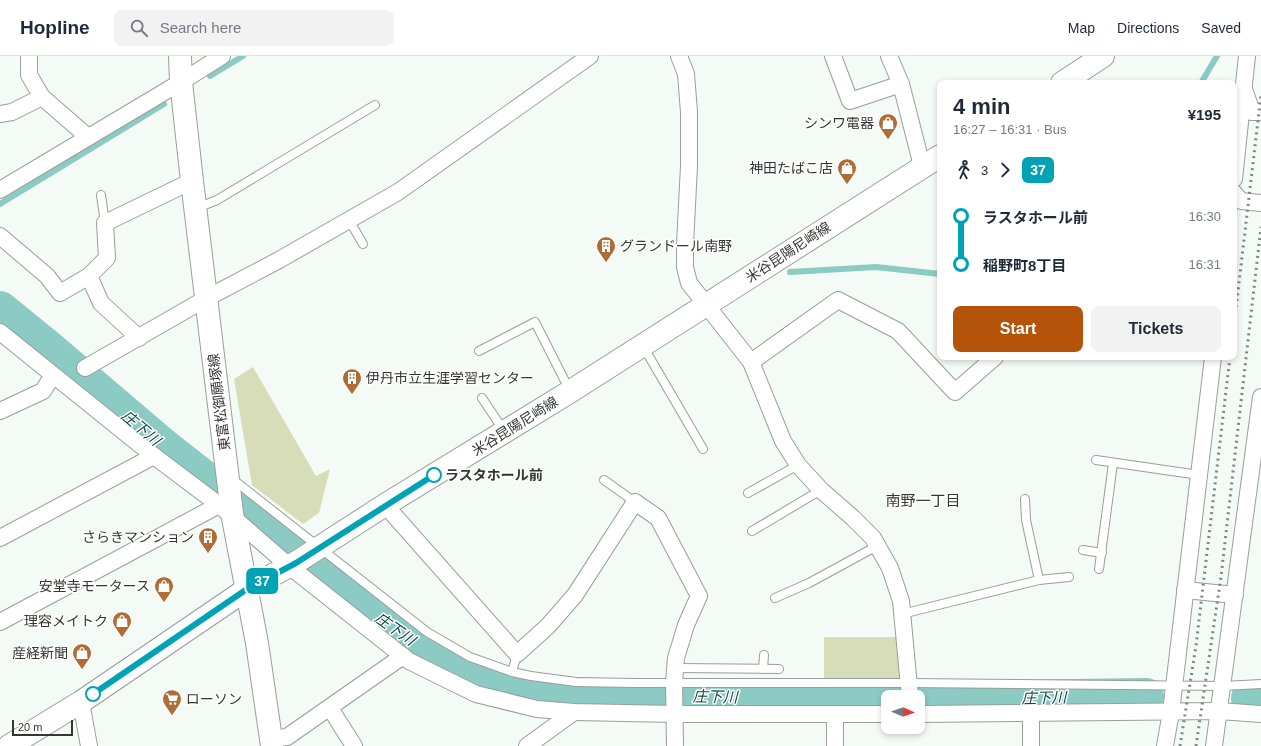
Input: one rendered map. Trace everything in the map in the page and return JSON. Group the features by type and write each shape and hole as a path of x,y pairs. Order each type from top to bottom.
{"main road":[{"name":"東富松御願塚線","path":"180,56 181,82 192,181 228,479 228,512 247,589 271,743"},
{"path":"1067,80 1103,56"},
{"name":"米谷昆陽尼崎線","path":"9,746 81,702 247,589 317,549 385,505 571,391 931,161"}],"street":[{"path":"29,56 29,75 42,97 88,137"},
{"path":"0,190 222,56"},
{"path":"85,368 206,298 279,260 398,192 590,56"},
{"path":"678,56 686,74 689,112 689,166 684,244 685,267 689,283 751,362 783,441 798,465 821,490 873,538 890,568 901,601 909,690"},
{"path":"833,56 850,101 901,84"},
{"path":"889,56 931,161"},
{"path":"1237,155 1245,90 1247,56"},
{"path":"1245,90 1252,112 1261,112"},
{"path":"0,114 12,112 42,97"},
{"path":"0,236 47,276 60,293 89,276 107,258 105,223 192,181"},
{"path":"1237,196 1241,201 1261,203"},
{"path":"89,276 101,303 139,338"},
{"path":"751,362 838,300 898,331 955,392 992,360"},
{"path":"0,332 62,378 154,456 228,512 409,661 476,694 537,709 574,712 675,710 881,714"},
{"path":"1165,746 1171,712 1213,360"},
{"path":"0,411 43,391 62,378"},
{"path":"1214,746 1261,397"},
{"path":"0,538 154,456"},
{"path":"385,505 517,654 548,626 575,595 635,502 658,518 698,596 686,625 676,658 674,680 675,746"},
{"path":"0,622 228,512"},
{"path":"1185,590 1235,595"},
{"path":"271,743 287,737 403,656"},
{"path":"81,702 89,746"},
{"path":"330,708 354,746"},
{"path":"925,714 1219,711 1261,714"},
{"path":"527,746 574,712"},
{"path":"1031,713 1031,746"},
{"path":"835,714 835,746"}],"lane":[{"path":"196,208 217,200 375,105"},
{"path":"101,195 105,223"},
{"path":"349,220 363,244"},
{"path":"479,351 535,322 571,391"},
{"path":"642,345 703,448"},
{"path":"482,398 504,432"},
{"path":"1096,460 1199,475"},
{"path":"1099,569 1113,463"},
{"path":"748,493 798,465"},
{"path":"228,479 317,549 427,632 470,657 512,672 576,682 674,680 909,690 1174,685 1223,686 1261,684"},
{"path":"604,480 635,502"},
{"path":"752,531 821,490"},
{"path":"1025,499 1026,520 1039,580"},
{"path":"775,598 809,583 877,546"},
{"path":"1083,550 1102,553"},
{"path":"902,614 1039,580 1069,577"},
{"path":"512,672 517,654"},
{"path":"763,669 764,655"},
{"path":"674,680 763,669 779,669"}],"green space":[{"path":"253,367 316,476 330,469 319,513 303,524 252,485 234,379"},
{"path":"824,637 898,637 903,682 824,680"}],"waterway":[{"path":"210,76 243,56"},
{"path":"1203,80 1217,56"},
{"path":"0,204 164,104"},
{"path":"790,272 876,267 937,274"},
{"name":"庄下川","path":"0,309 163,446 264,525 374,615 453,669 507,689 568,695 728,699 881,699"},
{"path":"71,368 80,362"},
{"name":"庄下川","path":"925,699 1146,696"},
{"name":"庄下川","path":"1249,698 1261,698"}],"railway":[{"path":"1237,299 1261,95"},
{"path":"1196,746 1221,577 1261,227"},
{"path":"1180,746 1196,646 1230,360"}],"bus line":[{"name":"37","path":"93,694 247,589 296,563 434,475"}],"place":[{"name":"シンワ電器","path":"888,140"},
{"name":"神田たばこ店","path":"847,185"},
{"name":"グランドール南野","path":"606,263"},
{"name":"伊丹市立生涯学習センター","path":"352,395"},
{"name":"ラスタホール前","path":"434,475"},
{"name":"さらきマンション","path":"208,554"},
{"name":"安堂寺モータース","path":"164,603"},
{"name":"理容メイトク","path":"122,638"},
{"name":"産経新聞","path":"82,670"},
{"name":"ローソン","path":"172,716"}],"district":[{"name":"南野一丁目","path":"923,501"}]}
